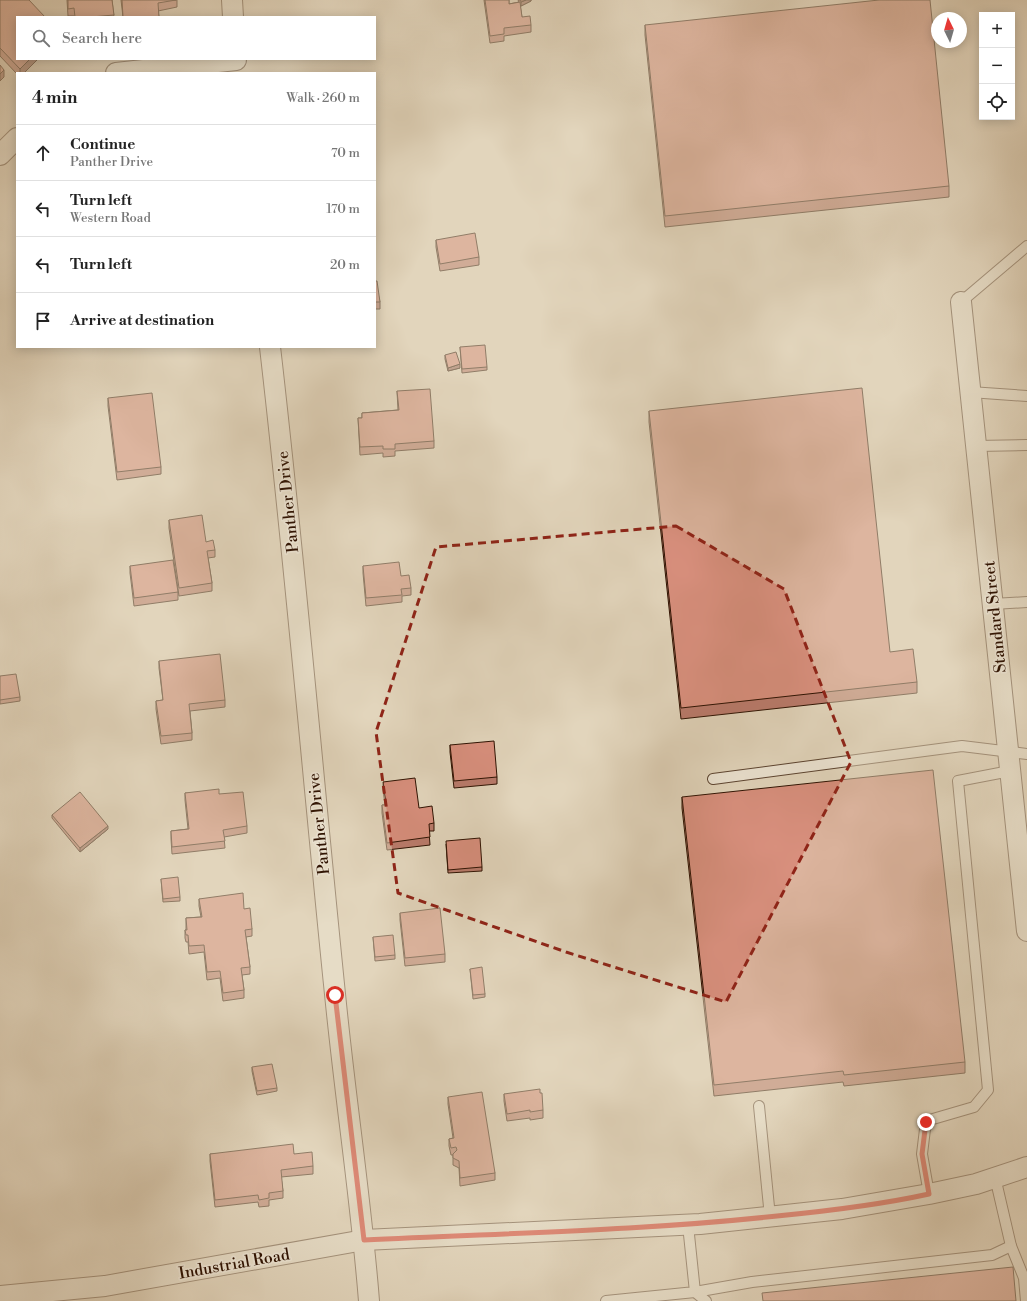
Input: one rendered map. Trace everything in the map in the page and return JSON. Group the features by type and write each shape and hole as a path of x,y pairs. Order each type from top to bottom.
{"street":[{"path":"232,0 233,16"},
{"path":"129,72 236,64"},
{"path":"0,155 16,139"},
{"name":"Standard Street","path":"960,302 993,604 1018,752 1010,771 1026,909 1027,931"},
{"name":"Panther Drive","path":"270,348 286,488 335,995 364,1240 369,1301"},
{"name":"Industrial Road","path":"0,1296 105,1286 364,1240 688,1225 842,1209 929,1194 1027,1168"}],"lane":[{"path":"960,302 1027,246"},
{"path":"970,392 1027,396"},
{"path":"976,446 1027,445"},
{"path":"993,604 1027,602"},
{"path":"713,779 962,746 1018,752"},
{"path":"929,1194 922,1154 926,1122 974,1107 988,1090 958,781 1010,771"},
{"path":"759,1106 770,1217"},
{"path":"995,1177 1012,1246 1024,1278 1026,1301"},
{"path":"688,1225 695,1292 706,1301"},
{"path":"606,1301 695,1292 752,1282 992,1255 1012,1246"}],"highlighted area":[{"path":"676,526 784,589 851,762 726,1002 566,952 398,893 376,732 436,547"}],"building":[{"path":"0,0 29,0 44,16 16,16 16,60 29,60 20,69 0,48"},
{"path":"68,0 112,0 114,15 75,16 74,8 68,9"},
{"path":"122,0 176,0 158,3 159,16 123,16"},
{"path":"485,0 509,0 509,4 520,2 522,17 530,16 531,25 504,28 504,34 490,36"},
{"path":"879,0 930,0 931,48 935,48 949,186 665,216 645,25"},
{"path":"0,65 4,70 0,74"},
{"path":"475,233 479,257 440,264 436,240"},
{"path":"376,281 377,281 380,302 376,302"},
{"path":"485,345 487,367 462,369 460,347"},
{"path":"456,352 460,364 448,368 445,355"},
{"path":"862,388 890,652 913,649 917,682 681,708 649,411"},
{"path":"430,389 434,441 395,444 395,449 383,449 383,446 360,447 358,418 362,418 362,413 399,410 397,391"},
{"path":"152,393 161,467 117,472 108,398"},
{"path":"202,515 206,542 213,540 215,550 207,551 212,583 179,588 169,520"},
{"path":"173,560 178,592 134,598 130,566"},
{"path":"399,562 401,576 409,575 411,588 401,589 402,595 366,598 363,566"},
{"path":"220,654 225,700 189,704 192,733 161,736 156,701 163,700 159,661"},
{"path":"16,674 20,697 0,700 0,676"},
{"path":"494,741 497,777 454,781 450,745"},
{"path":"933,770 965,1062 844,1075 843,1071 714,1085 682,797"},
{"path":"415,778 419,808 432,806 434,823 429,824 430,837 387,843 382,805 386,805 383,782"},
{"path":"219,789 219,794 243,792 247,826 223,830 225,841 172,847 171,831 189,829 185,793"},
{"path":"80,792 108,826 80,848 52,815"},
{"path":"480,838 482,867 448,870 446,841"},
{"path":"178,877 180,897 163,899 161,879"},
{"path":"243,893 244,909 250,908 252,929 245,930 250,967 241,968 244,990 223,993 220,971 207,972 204,945 189,946 188,935 186,935 185,930 187,930 186,918 202,917 199,899"},
{"path":"440,908 445,954 405,958 400,913"},
{"path":"393,935 395,955 375,957 373,937"},
{"path":"482,967 485,994 473,995 470,969"},
{"path":"272,1064 277,1088 257,1091 252,1067"},
{"path":"540,1089 540,1093 542,1093 543,1110 530,1112 530,1110 507,1114 504,1094"},
{"path":"482,1092 495,1173 460,1178 459,1161 453,1158 453,1154 457,1150 456,1147 451,1148 449,1139 454,1138 448,1097"},
{"path":"293,1144 294,1154 312,1152 313,1166 281,1170 283,1191 269,1193 269,1198 259,1200 258,1195 215,1200 210,1154"},
{"path":"1013,1267 1016,1301 763,1301 762,1293"}],"route":[{"path":"335,995 364,1240 700,1224 842,1209 903,1200 929,1194 922,1154 926,1122"}]}
